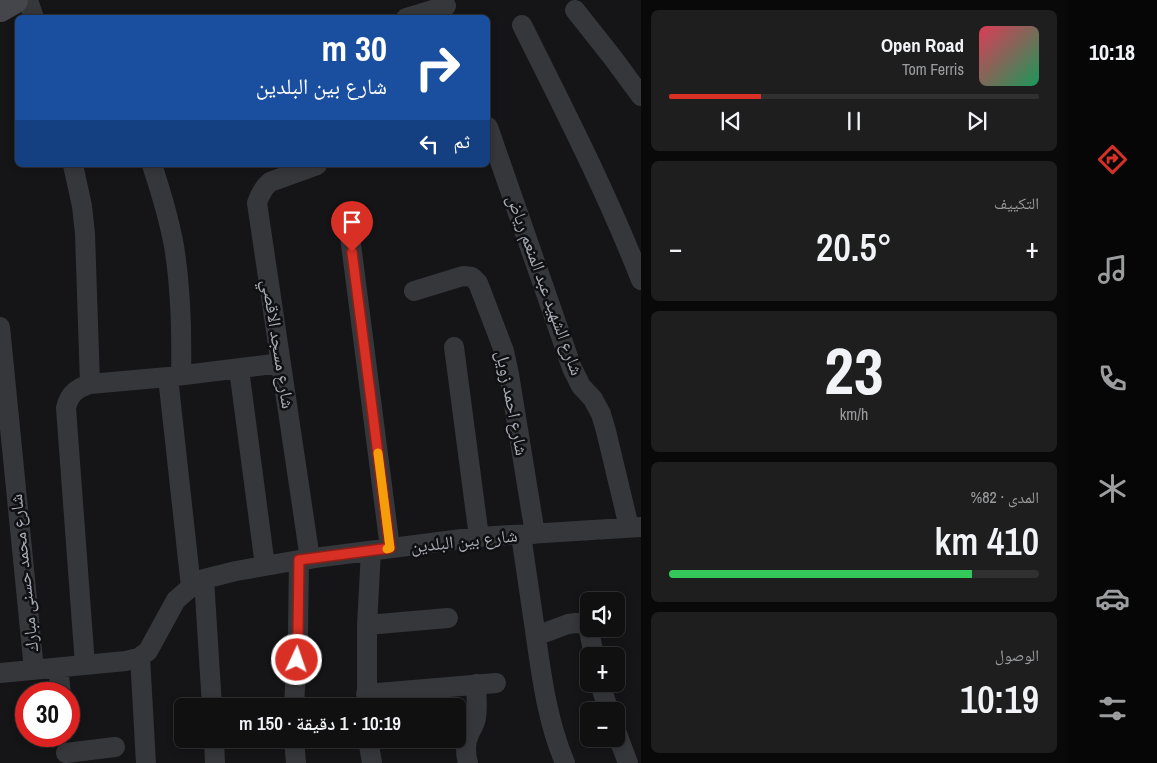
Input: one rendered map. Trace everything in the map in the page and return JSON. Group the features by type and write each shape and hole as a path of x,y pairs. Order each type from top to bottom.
{"street":[{"path":"0,8 14,0"},
{"path":"28,0 33,15"},
{"path":"418,15 447,8"},
{"path":"574,10 639,91"},
{"path":"522,25 590,162 623,234 641,280"},
{"name":"شارع الشهيد عبد المنعم رياض","path":"490,132 572,368 581,386 593,399 601,414 635,527"},
{"path":"73,167 82,206 85,234 90,384"},
{"path":"153,167 164,202 174,245 178,279 182,332 175,376 211,698"},
{"name":"شارع مسجد الاقصي","path":"294,698 304,560 281,363 257,203 264,187 270,182 311,167"},
{"path":"347,213 380,550 367,625 366,698"},
{"name":"شارع احمد زويل","path":"414,291 463,276 472,277 478,283 504,351 510,374 528,535 536,636 549,716 554,736 565,763"},
{"name":"شارع محمد حسنى مبارك","path":"0,326 34,670"},
{"path":"454,347 480,537"},
{"path":"85,665 66,408 71,395 82,386 90,384 281,363"},
{"path":"239,369 265,566"},
{"name":"شارع بين البلدين","path":"197,583 236,571 265,566 480,537 635,527"},
{"path":"0,673 126,661 140,657 148,651 176,600 197,583"},
{"path":"367,625 448,618"},
{"path":"536,636 568,624 585,624 589,630 592,647"},
{"path":"140,657 146,763"},
{"path":"58,668 60,682"},
{"path":"380,698 476,684 496,683"},
{"path":"468,763 465,752 466,742 476,717 476,684"},
{"path":"66,751 114,747"},
{"path":"622,747 628,763"},
{"path":"214,748 215,763"},
{"path":"295,748 296,763"},
{"path":"370,748 372,763"}],"slow traffic":[{"path":"378,453 390,548 387,549"}],"route":[{"path":"297,660 299,560 390,548 352,252"}]}
